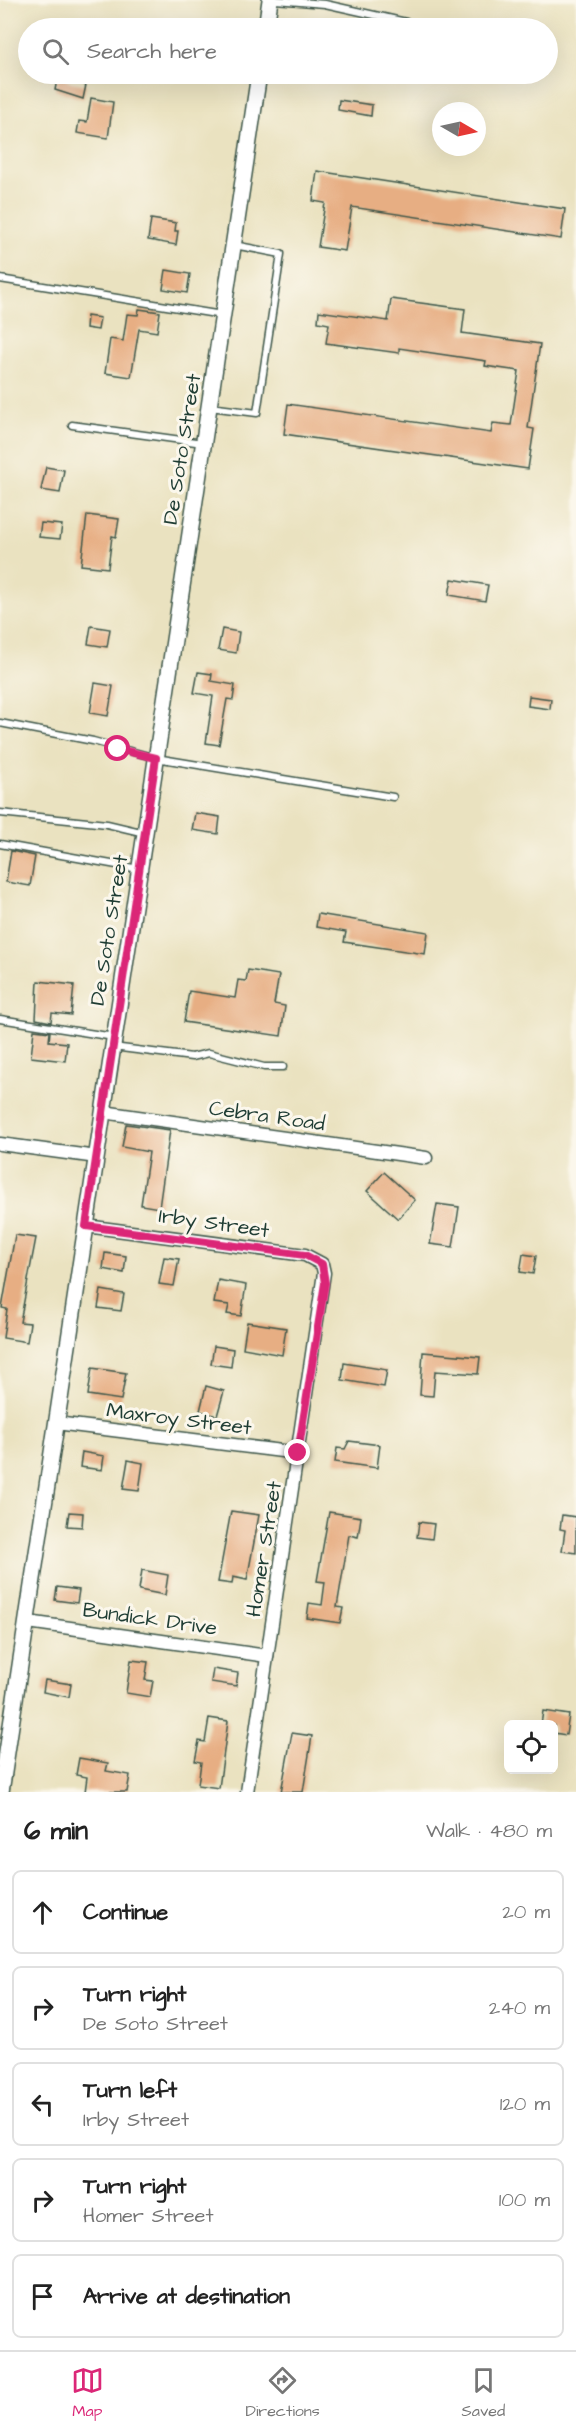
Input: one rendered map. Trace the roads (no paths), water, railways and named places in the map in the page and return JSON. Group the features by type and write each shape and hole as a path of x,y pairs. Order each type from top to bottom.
{"street":[{"path":"268,18 273,0"},
{"name":"De Soto Street","path":"1,1792 258,84"},
{"name":"Cebra Road","path":"103,1112 426,1158"},
{"path":"0,1144 96,1157"},
{"name":"Irby Street","path":"86,1226 305,1255 322,1264 324,1276"},
{"name":"Homer Street","path":"247,1792 324,1276"},
{"name":"Maxroy Street","path":"56,1423 298,1453"},
{"name":"Bundick Drive","path":"28,1622 267,1656"}],"lane":[{"path":"273,0 325,4 388,18"},
{"path":"209,407 257,413 281,254 234,245"},
{"path":"0,279 223,315"},
{"path":"72,425 204,443"},
{"path":"0,723 93,741 156,758 393,797"},
{"path":"0,813 107,824 145,834"},
{"path":"0,844 140,870"},
{"path":"0,1019 192,1057 209,1053 264,1067 283,1066"}]}
